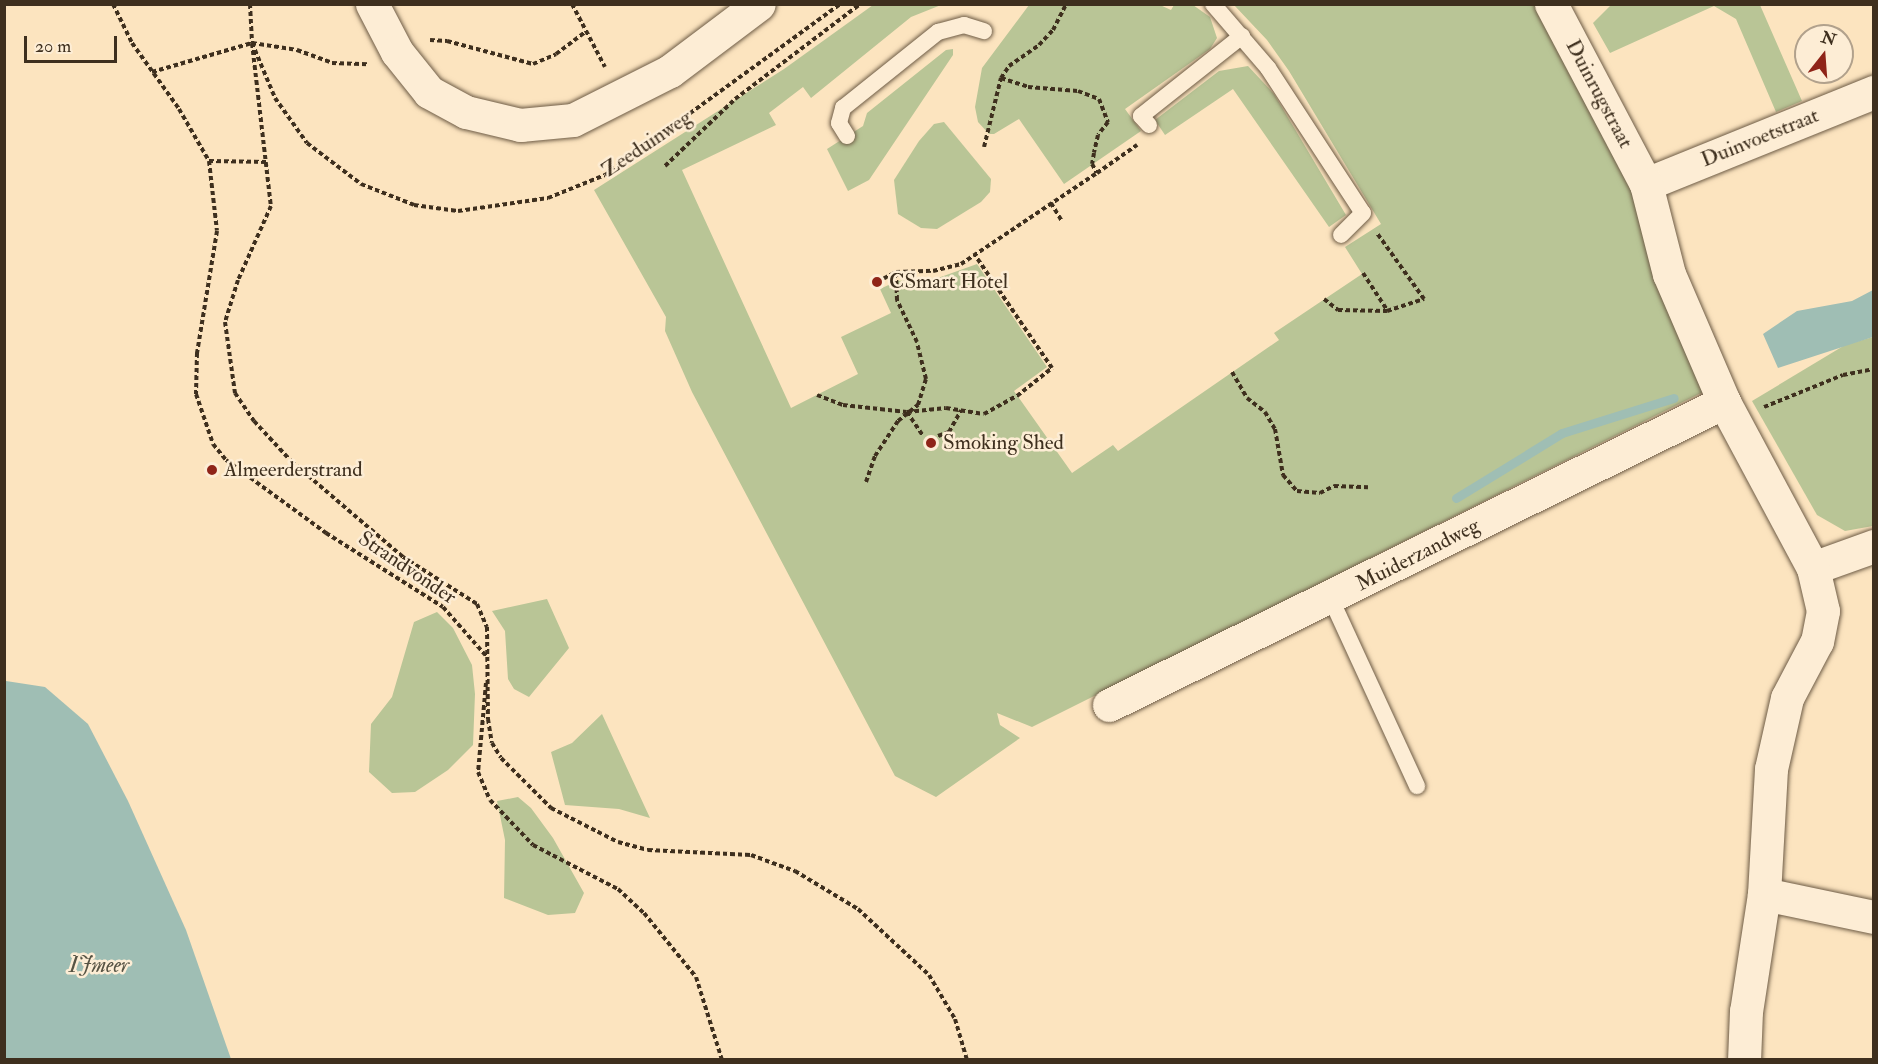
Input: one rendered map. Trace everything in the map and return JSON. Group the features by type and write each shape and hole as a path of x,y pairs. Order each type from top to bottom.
{"street":[{"path":"372,4 397,52 429,92 465,112 520,125 573,120 622,96 670,71 759,4"},
{"name":"Duinrugstraat","path":"1551,4 1646,184"},
{"name":"Duinvoetstraat","path":"1646,184 1874,92"},
{"path":"1646,184 1669,274 1730,412 1813,568 1822,611 1817,641 1787,698 1771,769 1764,894 1746,1011 1744,1059"},
{"name":"Muiderzandweg","path":"1109,705 1331,598 1730,412"},
{"path":"1813,568 1874,546"},
{"path":"1764,894 1874,917"}],"lane":[{"path":"1213,4 1268,68 1363,213 1341,235"},
{"path":"847,136 839,123 843,108 938,32 964,25 984,31"},
{"path":"1145,120 1242,36"},
{"path":"1331,598 1417,786"}],"path":[{"path":"113,4 132,43 209,162 266,162"},
{"name":"Zeeduinweg","path":"250,4 252,43 275,98 307,143 332,165 361,184 414,205 458,212 549,198 605,175 840,4"},
{"path":"572,4 622,96"},
{"path":"665,166 735,99 860,4"},
{"path":"984,147 1001,78 1009,66 1053,30 1066,4"},
{"path":"152,72 252,43 271,206 238,280 225,322 235,393 254,422 291,461 403,556 477,604 487,627 492,743 501,758 551,808 618,842 648,850 751,855 804,877 858,909 929,975 955,1019 967,1059"},
{"path":"1001,78 1029,87 1078,91 1100,99 1107,122 1098,135 1094,153 1092,164 1097,173"},
{"path":"877,282 896,272 933,271 961,264 1154,133 1145,120"},
{"name":"Strandvonder","path":"209,162 217,231 197,353 196,394 213,444 226,460 326,532 443,608 488,657"},
{"path":"1051,204 1062,220"},
{"path":"1324,299 1338,310 1387,311 1424,299 1363,213"},
{"path":"817,395 843,405 907,412 961,410 984,414 1017,396 1052,368 975,255"},
{"path":"866,482 875,456 907,412 918,405 926,379 917,342 897,300 896,272"},
{"path":"1363,273 1387,311"},
{"path":"1730,412 1843,375 1874,369"},
{"path":"1232,372 1247,398 1265,412 1275,429 1282,475 1296,491 1320,493 1335,486 1368,487"},
{"path":"938,436 949,432 961,410"},
{"path":"907,412 923,436"},
{"path":"488,657 478,772 490,800 533,845 618,889 644,913 696,977 723,1059"}],"green space":[{"path":"873,5 941,5 911,17 811,98 803,87 769,113 776,125 682,170 791,408 858,374 841,337 891,313 880,289 897,281 938,278 977,264 1047,367 1014,391 1072,473 1113,445 1118,451 1279,340 1274,333 1362,274 1345,247 1381,224 1289,71 1267,40 1234,5 1537,5 1637,189 1703,392 1032,727 997,713 1000,725 1020,738 936,797 895,776 692,392 665,331 666,317 594,190 784,69"},
{"path":"1029,5 1160,5 1171,10 1174,5 1193,5 1210,17 1217,38 1210,49 1125,109 1141,131 1064,184 1019,119 994,134 989,134 978,122 975,107 982,68"},
{"path":"1611,5 1760,5 1802,101 1776,112 1736,19 1714,6 1610,53 1593,23"},
{"path":"953,49 953,55 869,180 848,191 827,149 863,126 867,113 946,50"},
{"path":"1248,66 1274,94 1346,215 1329,227 1233,89 1165,135 1155,120 1219,71"},
{"path":"944,122 991,179 990,192 981,202 937,229 921,228 898,214 894,180 919,141 934,124"},
{"path":"1873,337 1873,526 1845,531 1817,515 1752,401 1845,345"},
{"path":"547,599 569,648 529,697 514,689 508,679 505,631 492,611"},
{"path":"437,612 453,628 472,665 475,694 473,745 448,770 415,792 392,793 369,772 371,724 392,697 414,622"},
{"path":"602,714 650,818 619,809 565,805 551,752 572,743"},
{"path":"518,797 531,808 553,838 584,893 575,913 548,915 504,898 505,840 497,801"}],"water":[{"path":"1873,290 1873,337 1778,368 1763,334 1797,311 1852,301"},
{"name":"IJmeer","path":"6,681 45,687 88,724 128,801 186,930 231,1059 5,1059"}],"waterway":[{"path":"1456,498 1562,433 1674,398"}],"place":[{"name":"CSmart Hotel","path":"877,282"},
{"name":"Smoking Shed","path":"931,443"},
{"name":"Almeerderstrand","path":"212,470"}]}
